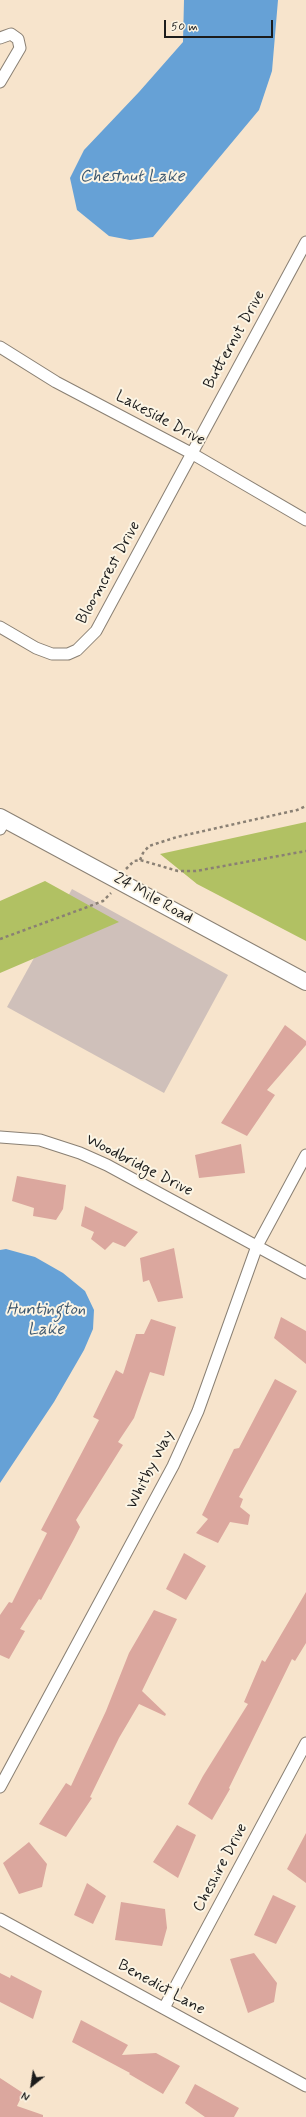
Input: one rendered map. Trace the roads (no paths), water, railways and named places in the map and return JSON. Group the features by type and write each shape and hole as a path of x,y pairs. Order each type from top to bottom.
{"street":[{"path":"0,38 11,34 18,39 20,48 0,82"},
{"name":"Butternut Drive","path":"191,453 306,242"},
{"name":"Lakeside Drive","path":"0,347 56,382 191,453 306,520"},
{"name":"Bloomcrest Drive","path":"0,627 36,648 52,654 68,654 85,645 96,631 191,453"},
{"name":"24 Mile Road","path":"2,822 306,982"},
{"name":"Woodbridge Drive","path":"0,1137 40,1140 80,1153 107,1164 306,1273"},
{"name":"Whitby Way","path":"0,1787 173,1466 198,1411 257,1246 306,1155"},
{"name":"Cheshire Drive","path":"164,2008 306,1743"},
{"name":"Benedict Lane","path":"0,1918 306,2086"}],"water":[{"name":"Chestnut Lake","path":"184,0 278,0 272,71 259,110 153,237 130,240 109,236 77,210 70,178 84,150 139,92 183,42"},
{"name":"Huntington Lake","path":"6,1249 35,1257 63,1273 85,1291 94,1310 93,1329 84,1350 54,1402 0,1483 0,1250"}]}
